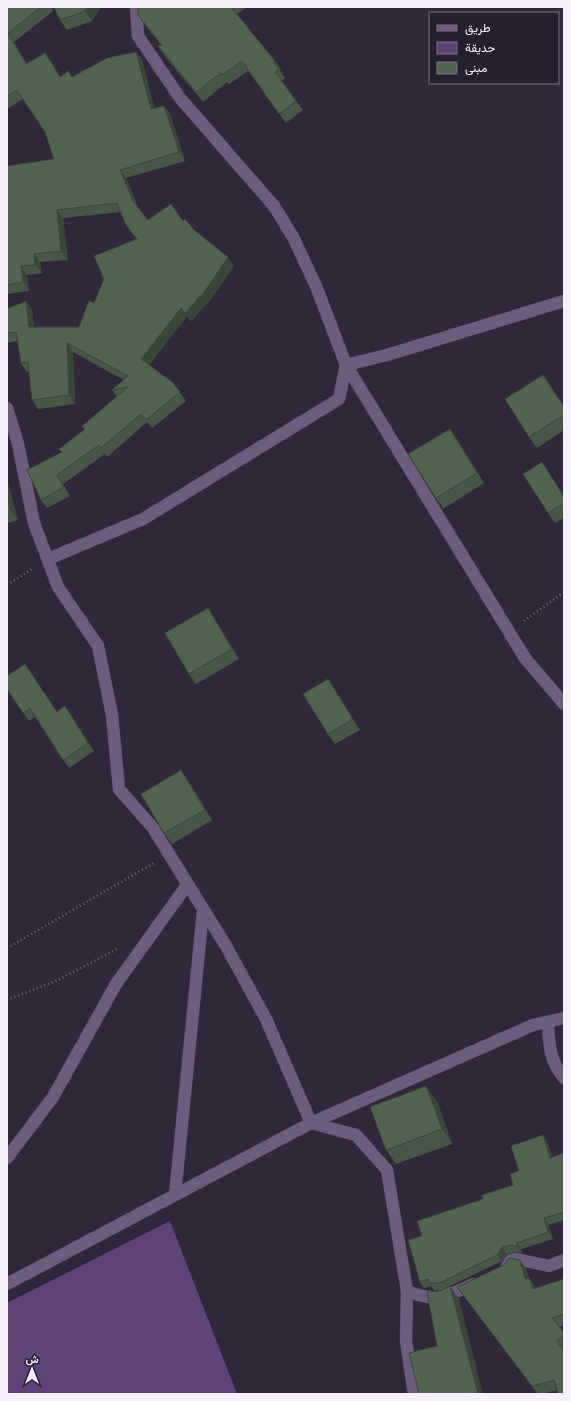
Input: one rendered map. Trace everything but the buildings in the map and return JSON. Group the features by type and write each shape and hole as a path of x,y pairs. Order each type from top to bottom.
{"street":[{"path":"136,7 138,36 176,92 274,206 293,237 316,286 346,365 525,658 564,704"},
{"path":"346,365 387,355 564,301"},
{"path":"48,559 143,519 339,399 346,365"},
{"path":"7,408 18,444 34,523 58,586 98,646 112,715 119,789 153,828 226,946 266,1019 311,1123"},
{"path":"7,1158 53,1098 116,984 187,885"},
{"path":"175,1195 203,911"},
{"path":"7,1284 311,1123 533,1025 564,1018"},
{"path":"548,1022 549,1050 557,1070 564,1078"},
{"path":"311,1123 356,1135 387,1170 407,1291 406,1340 414,1394"},
{"path":"407,1291 423,1298 446,1297 507,1267 511,1260 516,1259 549,1266 564,1260"}],"path":[{"path":"7,585 48,559"},
{"path":"509,632 564,592"},
{"path":"7,948 168,854"},
{"path":"7,1000 56,981 123,945"}],"green space":[{"path":"170,1221 237,1394 7,1394 7,1303"}]}
